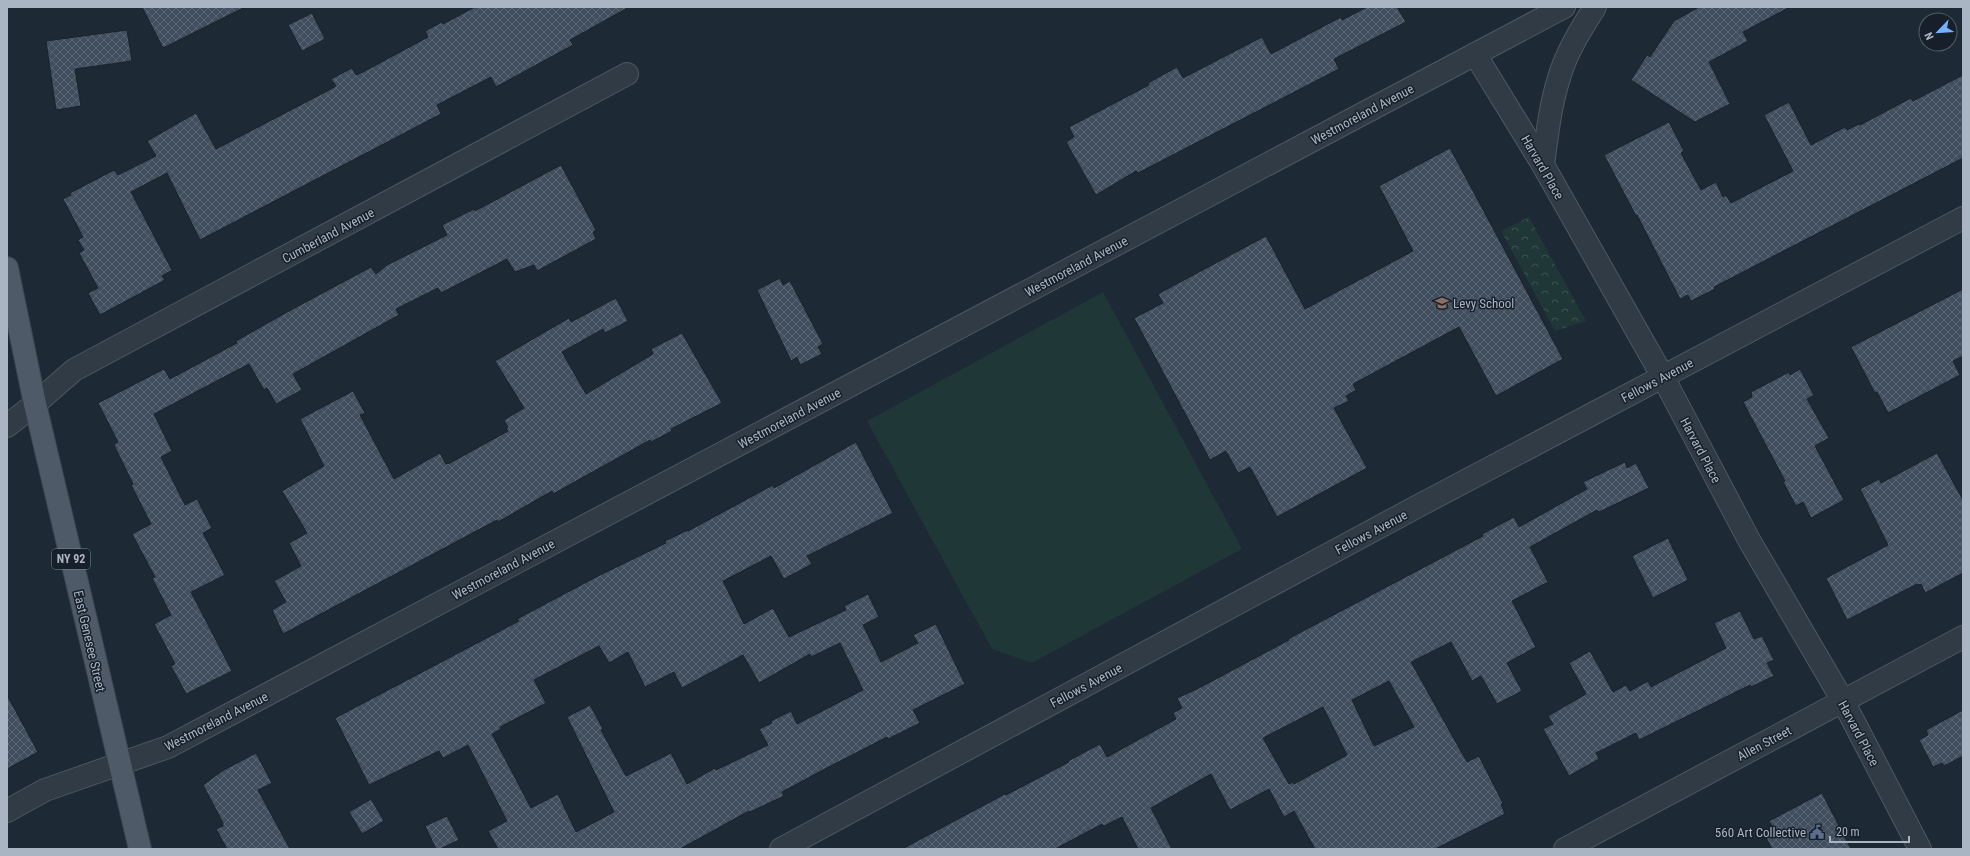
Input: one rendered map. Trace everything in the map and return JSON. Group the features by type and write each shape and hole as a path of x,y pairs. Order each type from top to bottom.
{"main road":[{"name":"East Genesee Street","path":"7,268 35,404 140,849"}],"street":[{"name":"Westmoreland Avenue","path":"7,811 45,790 168,747 1564,7"},
{"path":"1543,165 1549,118 1559,76 1572,48 1596,7"},
{"name":"Harvard Place","path":"1475,54 1543,165 1663,377 1750,540 1843,701 1920,849"},
{"name":"Cumberland Avenue","path":"7,426 74,370 626,74"},
{"name":"Fellows Avenue","path":"781,849 1422,504 1963,218"},
{"name":"Allen Street","path":"1565,849 1963,637"}],"green space":[{"path":"1529,217 1586,321 1555,331 1501,231"},
{"path":"1103,292 1242,549 1032,663 992,649 867,421"}],"building":[{"path":"142,7 245,7 163,48"},
{"path":"475,7 629,7 570,40 573,45 496,87 491,77 437,105 441,114 200,240 167,173 131,192 172,270 162,276 165,280 100,315 88,293 98,288 79,253 84,250 78,240 83,237 63,199 71,195 70,193 114,170 118,175 156,156 147,141 196,113 216,149 336,86 331,79 352,68 356,75 363,72 428,37 425,31 442,22 443,24"},
{"path":"1367,7 1397,7 1406,22 1334,59 1339,69 1138,173 1136,171 1096,195 1066,142 1074,137 1069,127 1149,85 1148,83 1177,67 1183,78 1262,37 1271,54 1341,17 1342,20"},
{"path":"1699,7 1790,7 1743,32 1748,41 1709,62 1730,104 1695,122 1631,80 1647,55 1650,57 1674,21"},
{"path":"312,13 325,39 302,51 288,25"},
{"path":"127,30 132,61 75,69 81,106 56,110 46,41"},
{"path":"1963,75 1963,158 1714,287 1715,289 1691,301 1688,295 1680,299 1604,155 1669,122 1684,151 1681,153 1701,190 1716,182 1723,197 1726,195 1731,203 1793,171 1764,115 1789,102 1811,145 1845,127 1847,130 1859,124 1860,125 1911,98 1913,101"},
{"path":"1450,148 1563,359 1496,396 1459,327 1353,384 1356,390 1346,396 1349,401 1334,408 1367,468 1277,517 1250,467 1238,473 1226,451 1210,460 1134,318 1163,303 1158,294 1266,236 1305,309 1413,251 1379,186"},
{"path":"561,165 596,230 593,232 596,239 537,271 534,265 515,272 507,259 441,293 438,288 396,309 399,315 293,374 302,390 276,404 267,388 264,390 249,364 154,414 172,451 161,457 185,505 197,499 212,528 203,533 225,575 191,592 232,671 186,694 171,666 175,664 154,624 171,615 152,578 155,577 132,534 151,524 131,485 133,484 114,445 118,442 98,403 164,369 170,379 237,343 236,341 289,311 371,267 376,274 387,265 447,235 442,225 474,209 475,211"},
{"path":"780,278 783,285 790,281 823,344 818,347 822,354 800,365 797,357 791,361 757,290"},
{"path":"1963,289 1963,356 1953,361 1960,375 1888,413 1877,392 1875,393 1851,347"},
{"path":"616,298 628,321 605,333 603,329 562,352 586,394 653,354 651,349 682,333 722,403 671,429 672,431 651,442 650,440 553,494 552,491 498,522 497,520 283,634 272,610 286,602 274,581 301,566 289,543 307,533 282,491 324,466 300,419 353,391 365,413 360,415 394,479 440,453 446,464 450,463 508,431 504,420 524,408 495,361 569,318 571,322"},
{"path":"1800,369 1814,395 1807,399 1829,438 1815,446 1844,500 1811,518 1803,502 1796,506 1783,482 1785,481 1743,402 1752,397 1751,392 1789,372 1790,375"},
{"path":"856,442 893,513 807,556 812,564 784,579 771,556 723,581 744,624 773,608 789,637 846,610 844,606 868,594 879,617 863,625 881,662 918,643 913,635 936,624 965,684 913,710 920,723 888,739 887,737 821,771 782,792 784,796 750,812 749,811 680,849 498,849 488,831 507,821 468,745 443,758 439,751 369,785 335,718 519,621 517,619 598,576 666,543 665,541 688,531 773,485 774,488","holes":["840,643 863,690 797,724 791,711 771,721 772,723 759,729 768,745 716,770 715,768 687,784 671,753 626,776 601,730 603,729 590,705 567,717 614,812 576,832 558,794 531,808 492,734 501,729 500,727 546,703 534,680 599,646 609,663 628,652 645,687 674,672 682,688 743,655 759,683 810,654 811,657"]},
{"path":"1937,453 1963,500 1963,573 1925,593 1921,584 1917,584 1847,620 1826,578 1888,545 1860,489 1879,479 1881,483"},
{"path":"1625,462 1627,468 1636,463 1649,488 1599,512 1597,510 1530,547 1548,582 1512,601 1536,647 1507,663 1522,691 1497,704 1481,676 1472,681 1451,642 1411,662 1467,762 1479,756 1503,803 1501,804 1505,814 1435,849 1315,849 1294,811 1284,817 1269,789 1230,810 1211,774 1151,808 1172,849 1138,849 1122,817 1104,826 1102,824 1055,849 902,849 1069,762 1068,761 1100,744 1107,757 1176,719 1173,713 1182,708 1177,698 1197,689 1483,536 1482,534 1514,517 1519,527 1587,489 1583,482","holes":["1389,681 1414,727 1374,746 1352,700","1323,707 1347,755 1294,784 1293,782 1289,784 1263,738"]},
{"path":"1668,538 1688,580 1653,598 1632,556"},
{"path":"1740,611 1754,639 1762,636 1774,660 1767,663 1774,676 1751,687 1750,685 1639,740 1636,733 1596,753 1599,759 1569,776 1543,729 1553,724 1548,716 1586,694 1569,663 1590,651 1613,692 1626,685 1630,691 1648,681 1651,687 1726,648 1714,623"},
{"path":"7,695 38,752 7,769"},
{"path":"1963,710 1963,756 1944,766 1942,763 1933,767 1919,740 1928,735 1926,730"},
{"path":"256,753 272,783 258,790 290,849 227,849 216,829 223,826 223,823 203,785 222,771"},
{"path":"1822,793 1851,849 1772,849 1764,834 1774,829 1769,821"},
{"path":"371,799 384,821 362,834 349,812"},
{"path":"447,816 459,840 440,849 436,849 425,826"}],"place":[{"name":"Levy School","path":"1442,303"},
{"name":"560 Art Collective","path":"1817,832"}]}
